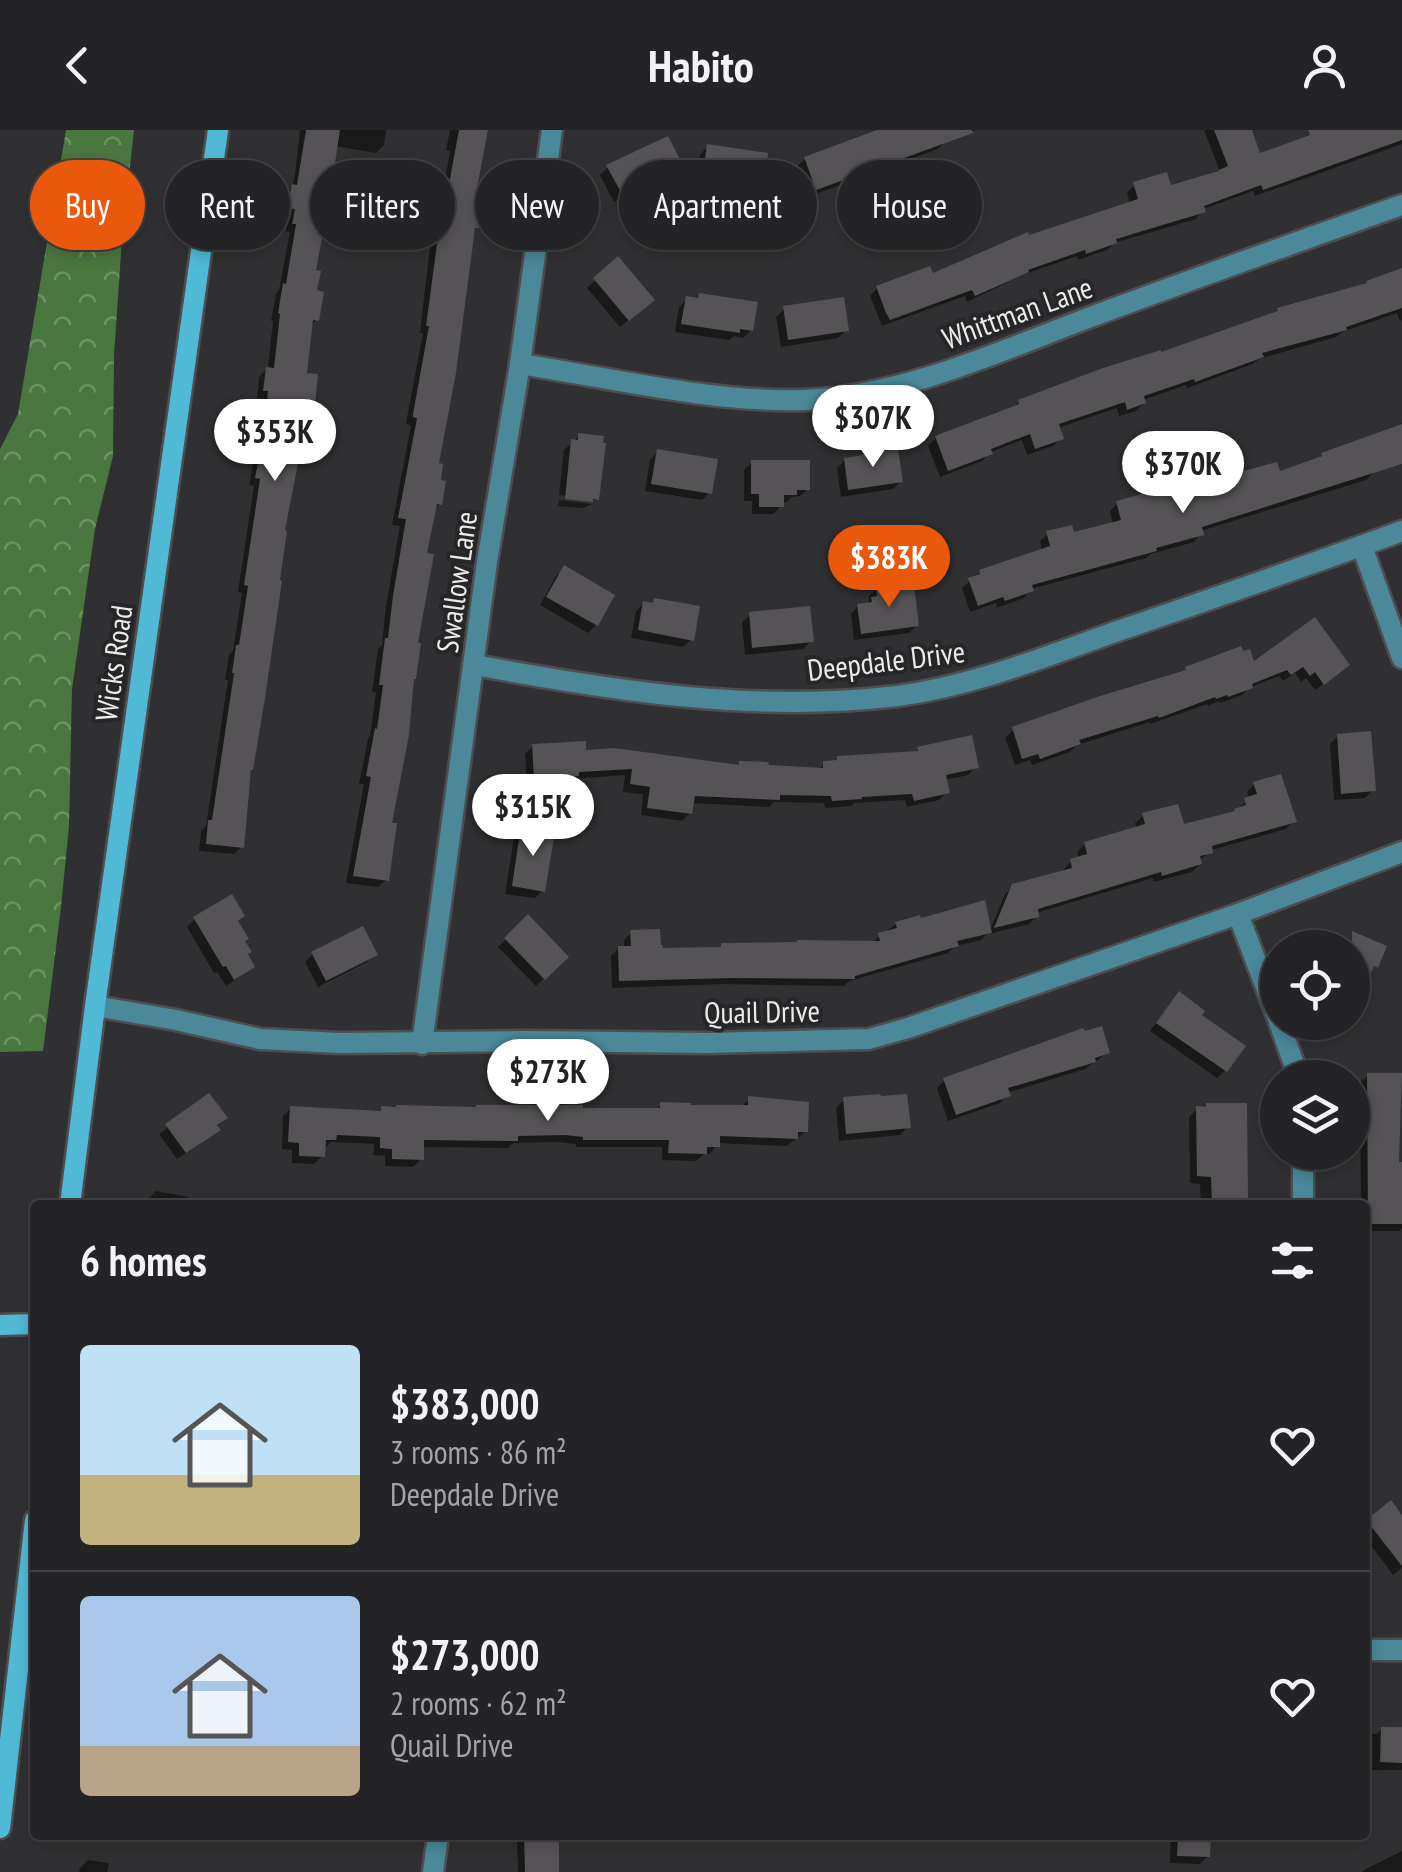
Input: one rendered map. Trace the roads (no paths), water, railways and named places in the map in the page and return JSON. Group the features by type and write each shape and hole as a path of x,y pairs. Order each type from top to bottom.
{"main road":[{"name":"Wicks Road","path":"71,1200 218,130"},
{"path":"0,1325 30,1324"},
{"path":"0,1828 27,1651 30,1602"}],"street":[{"name":"Swallow Lane","path":"422,1044 552,130"},
{"name":"Whittman Lane","path":"520,364 731,398 807,400 890,388 986,358 1402,205"},
{"name":"Deepdale Drive","path":"474,666 582,686 689,698 796,702 898,696 978,680 1402,531"},
{"path":"1362,546 1402,658"},
{"name":"Quail Drive","path":"95,1006 260,1039 340,1044 869,1039 1238,914 1402,852"},
{"path":"1238,914 1260,973"},
{"path":"1303,1170 1303,1200"},
{"path":"1370,1650 1402,1650"},
{"path":"433,1872 437,1840"}]}
